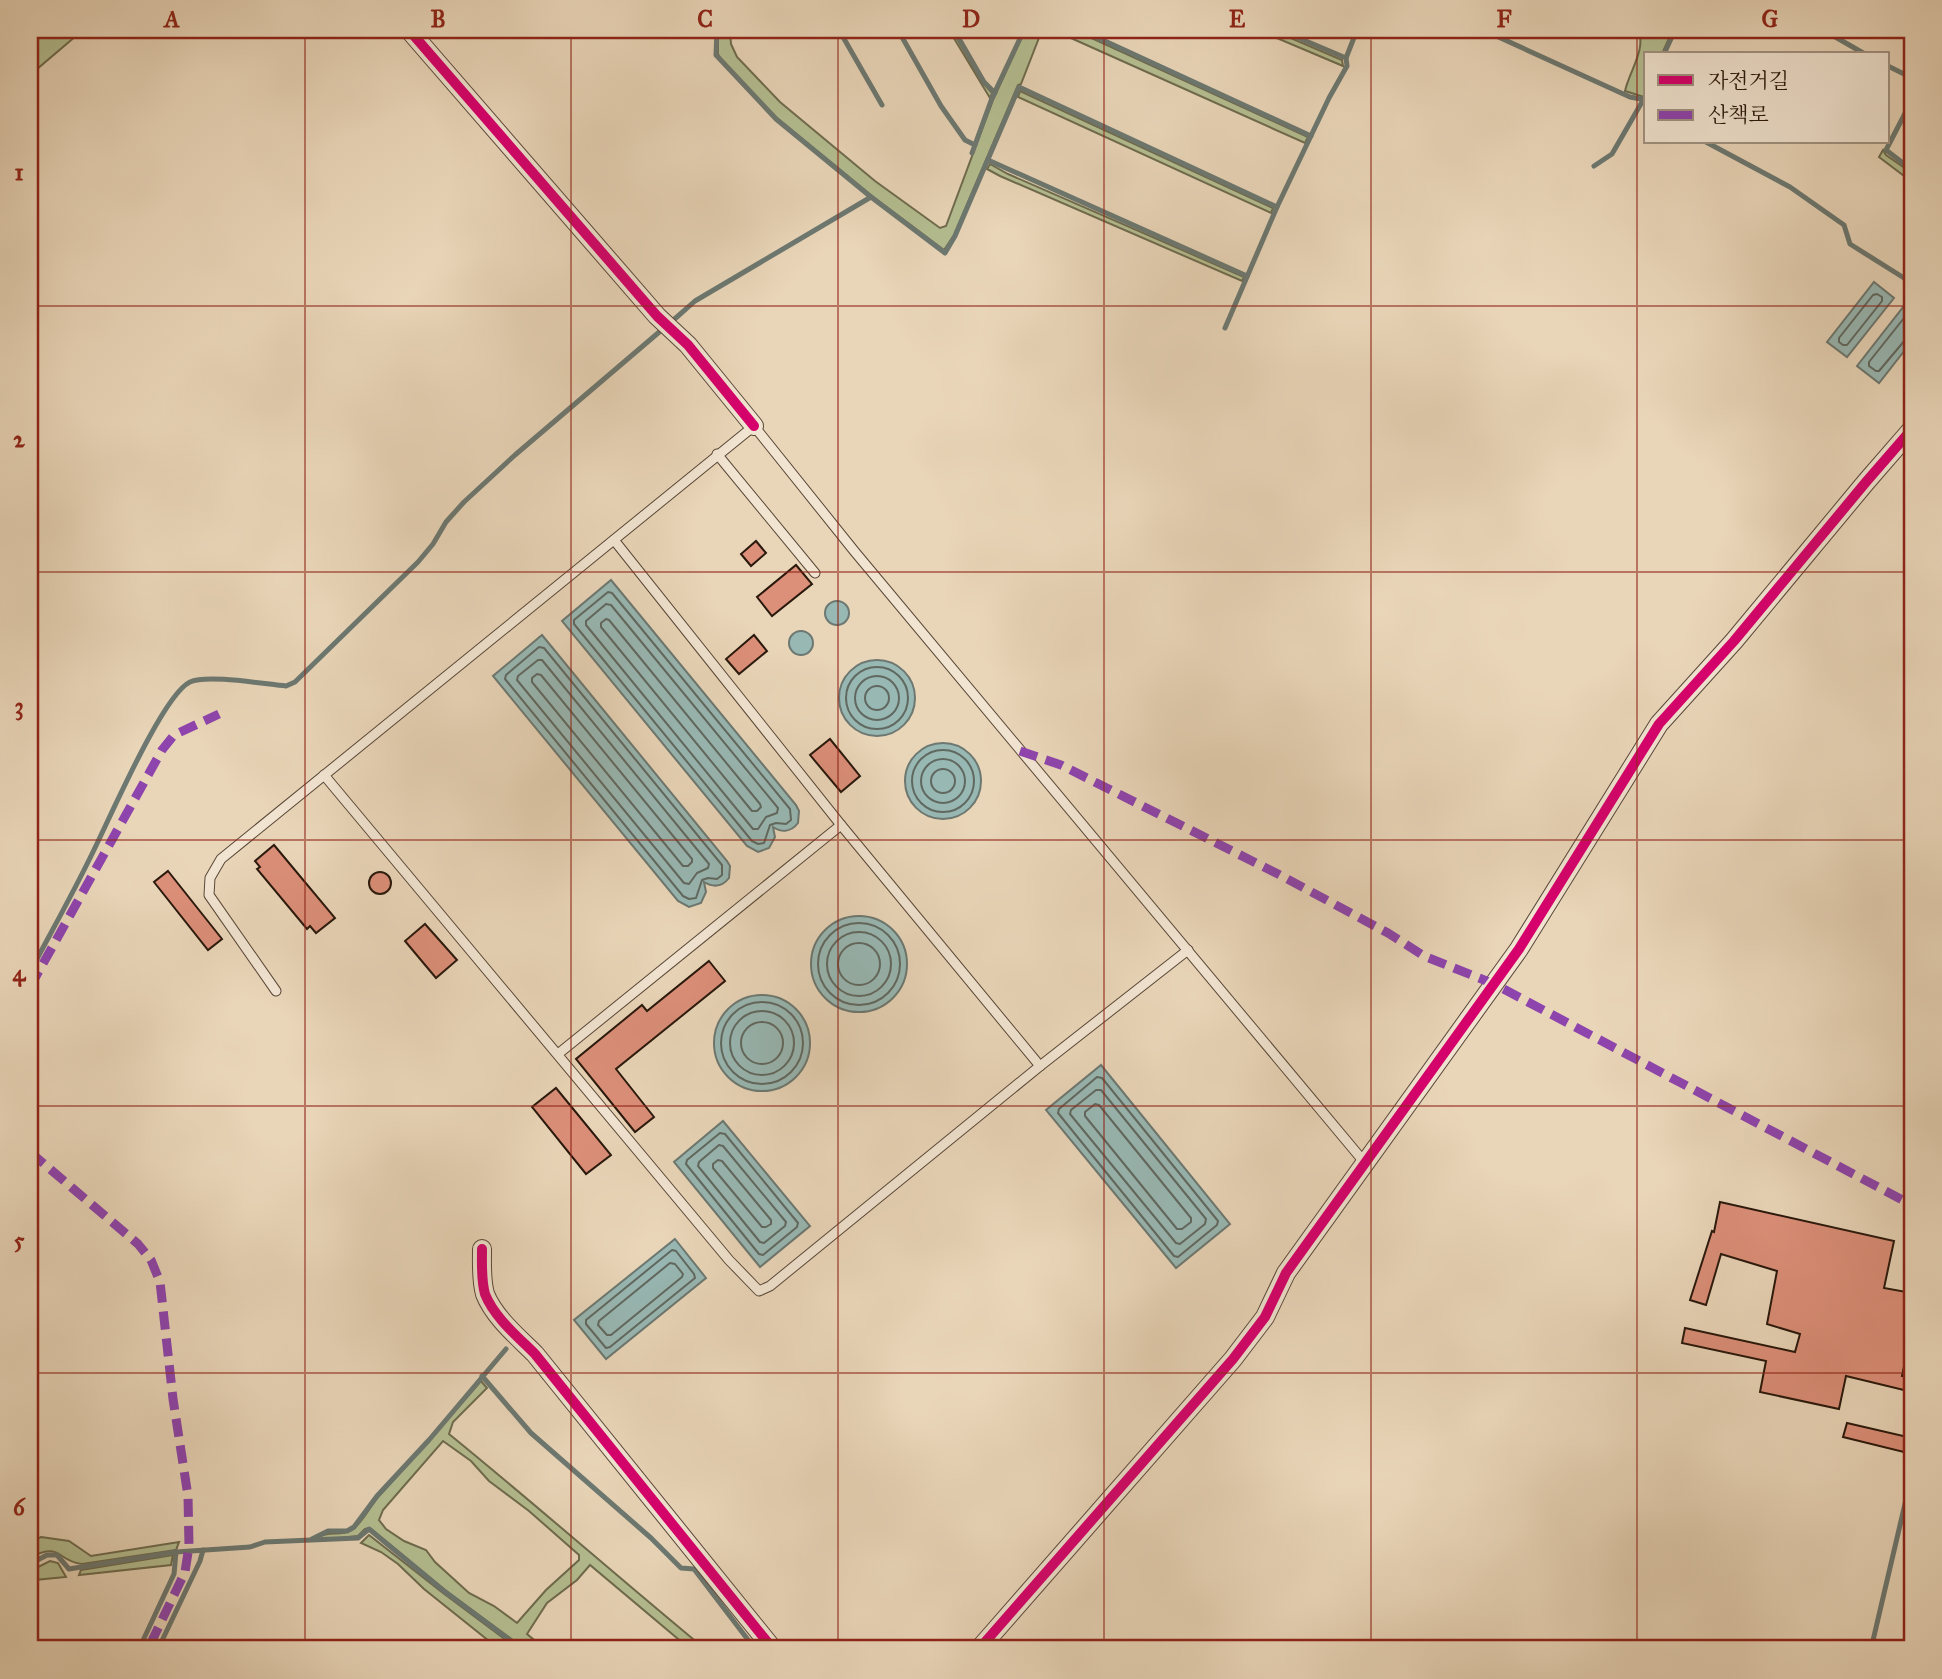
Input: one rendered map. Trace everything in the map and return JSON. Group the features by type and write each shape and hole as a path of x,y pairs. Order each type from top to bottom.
{"street":[{"path":"409,30 657,316 688,345 754,426"},
{"path":"979,1649 1233,1359 1265,1317 1286,1273 1519,949 1660,724 1734,641 1912,429"},
{"path":"482,1249 482,1273 486,1294 499,1317 535,1354 773,1649"}],"lane":[{"path":"276,991 209,895 210,878 221,859 754,426 855,552 1365,1163"},
{"path":"717,454 815,573"},
{"path":"614,540 841,825 1040,1066"},
{"path":"324,775 729,1260 759,1291 771,1286 1040,1066 1188,950"},
{"path":"558,1054 841,825"}],"green space":[{"path":"30,30 83,30 30,75"},
{"path":"718,30 730,30 731,44 737,57 780,102 875,181 940,228 946,226 993,100 1025,30 1042,30 954,235 944,250 872,196 777,118 722,61 718,54"},
{"path":"949,30 952,30 983,83 992,93 990,98"},
{"path":"1053,30 1074,30 1308,137 1305,143"},
{"path":"1258,30 1272,30 1342,60 1343,66"},
{"path":"1638,30 1660,30 1670,36 1663,52 1644,52 1644,97 1625,91 1639,52"},
{"path":"1020,91 1273,208 1271,213 1018,97"},
{"path":"1883,150 1912,173 1912,182 1879,157"},
{"path":"990,164 1244,277 1242,281 1000,176 987,169"},
{"path":"481,1381 487,1388 453,1422 449,1434 705,1649 690,1649 590,1565 577,1580 547,1603 527,1634 545,1649 525,1649 445,1590 370,1528 358,1536 321,1540 316,1538 348,1532 356,1527 379,1496","holes":["443,1441 471,1461 489,1481 529,1511 579,1555 579,1560 546,1590 517,1623 494,1606 469,1593 435,1562 426,1550 404,1541 386,1529 379,1520 383,1510"]},
{"path":"369,1535 518,1649 499,1649 424,1589 398,1564 361,1543"},
{"path":"41,1537 69,1541 91,1556 179,1542 176,1550 82,1564 48,1551 30,1557 30,1542"},
{"path":"173,1555 171,1565 79,1575 81,1570"},
{"path":"50,1561 58,1563 66,1577 34,1580 38,1567"}],"water":[{"path":"1874,282 1894,298 1847,357 1827,342"},
{"path":"1904,306 1912,312 1912,341 1879,383 1857,366"},
{"path":"611,580 796,805 799,811 798,823 786,831 773,827 775,837 769,848 758,852 747,846 562,621"},
{"path":"837,601 846,604 849,613 846,622 837,625 828,622 825,613 828,604"},
{"path":"801,631 810,634 813,643 810,652 801,655 792,652 789,643 792,634"},
{"path":"542,635 730,866 729,878 721,885 714,886 704,882 706,892 701,903 689,907 678,901 493,676"},
{"path":"877,660 892,663 904,671 912,683 915,698 912,713 904,725 892,733 877,736 862,733 850,725 842,713 839,698 842,683 850,671 862,663"},
{"path":"943,743 958,746 970,754 978,766 981,781 978,796 970,808 958,816 943,819 928,816 916,808 908,796 905,781 908,766 916,754 928,746"},
{"path":"859,916 877,920 893,930 903,946 907,964 903,982 893,998 877,1008 859,1012 841,1008 825,998 815,982 811,964 815,946 825,930 841,920"},
{"path":"762,995 780,999 796,1009 806,1025 810,1043 806,1061 796,1077 780,1087 762,1091 744,1087 728,1077 718,1061 714,1043 718,1025 728,1009 744,999"},
{"path":"1101,1065 1230,1224 1176,1268 1046,1110"},
{"path":"723,1121 810,1226 760,1267 674,1162"},
{"path":"675,1239 706,1278 606,1359 574,1320"}],"building":[{"path":"756,541 766,553 751,566 741,554"},
{"path":"796,565 812,584 772,616 757,597"},
{"path":"754,635 767,651 739,674 726,659"},
{"path":"830,739 860,776 841,792 810,755"},
{"path":"274,845 335,918 316,933 310,926 307,929 257,869 260,867 255,861"},
{"path":"168,871 222,939 208,950 154,882"},
{"path":"380,872 388,875 391,883 388,891 380,894 372,891 369,883 372,875"},
{"path":"425,924 457,960 436,978 405,941"},
{"path":"709,961 725,981 616,1069 654,1117 635,1132 576,1059 642,1005 647,1011"},
{"path":"556,1088 611,1155 586,1174 532,1107"},
{"path":"1720,1202 1894,1241 1884,1288 1912,1293 1912,1330 1902,1376 1912,1378 1912,1392 1846,1376 1839,1409 1760,1392 1766,1361 1682,1343 1685,1328 1795,1352 1800,1334 1767,1324 1777,1271 1721,1254 1706,1305 1690,1300 1712,1231 1714,1232"},
{"path":"1847,1423 1912,1438 1912,1454 1843,1437"}],"waterway":[{"path":"717,30 716,55 776,119 945,253 955,236 1019,87 1277,207"},
{"path":"839,30 882,105"},
{"path":"898,30 941,106 965,140 975,145"},
{"path":"954,30 984,82 995,93"},
{"path":"972,153 992,98 1024,30"},
{"path":"1081,30 1311,136"},
{"path":"1280,30 1346,58"},
{"path":"1225,328 1277,207 1347,66 1346,58 1357,30"},
{"path":"1483,30 1630,97 1644,100"},
{"path":"1665,52 1675,30"},
{"path":"1823,30 1862,52"},
{"path":"1890,67 1912,78"},
{"path":"1594,166 1612,154 1644,98"},
{"path":"1890,142 1912,100"},
{"path":"1710,144 1790,187 1844,225 1850,244 1912,283"},
{"path":"1889,144 1886,150 1912,170"},
{"path":"988,160 1247,276"},
{"path":"30,972 83,873 151,735 178,692 190,682 209,679 286,686 295,682 418,562 446,522 464,502 695,301 871,197"},
{"path":"312,1539 328,1531 347,1531 354,1527 377,1496 429,1440 506,1349"},
{"path":"482,1376 531,1433 651,1538 681,1568 694,1569 755,1649"},
{"path":"1871,1649 1912,1474"},
{"path":"30,1564 47,1555 57,1555 69,1569 176,1552 250,1547 265,1542 358,1538 369,1529 444,1591 522,1649"},
{"path":"158,1649 203,1550"},
{"path":"139,1649 174,1574 176,1552"}],"marked path":[{"path":"30,987 162,750 174,735 219,714"},
{"path":"1020,751 1061,765 1278,874 1388,933 1424,956 1494,984 1912,1205"},
{"path":"30,1152 138,1244 151,1260 160,1282 173,1399 188,1496 189,1546 185,1572 148,1649"}],"cycle path":[{"path":"409,30 657,316 688,345 754,426"},
{"path":"979,1649 1233,1359 1265,1317 1286,1273 1519,949 1659,724 1734,641 1912,429"},
{"path":"482,1249 484,1289 494,1311 535,1354 773,1649"}]}
